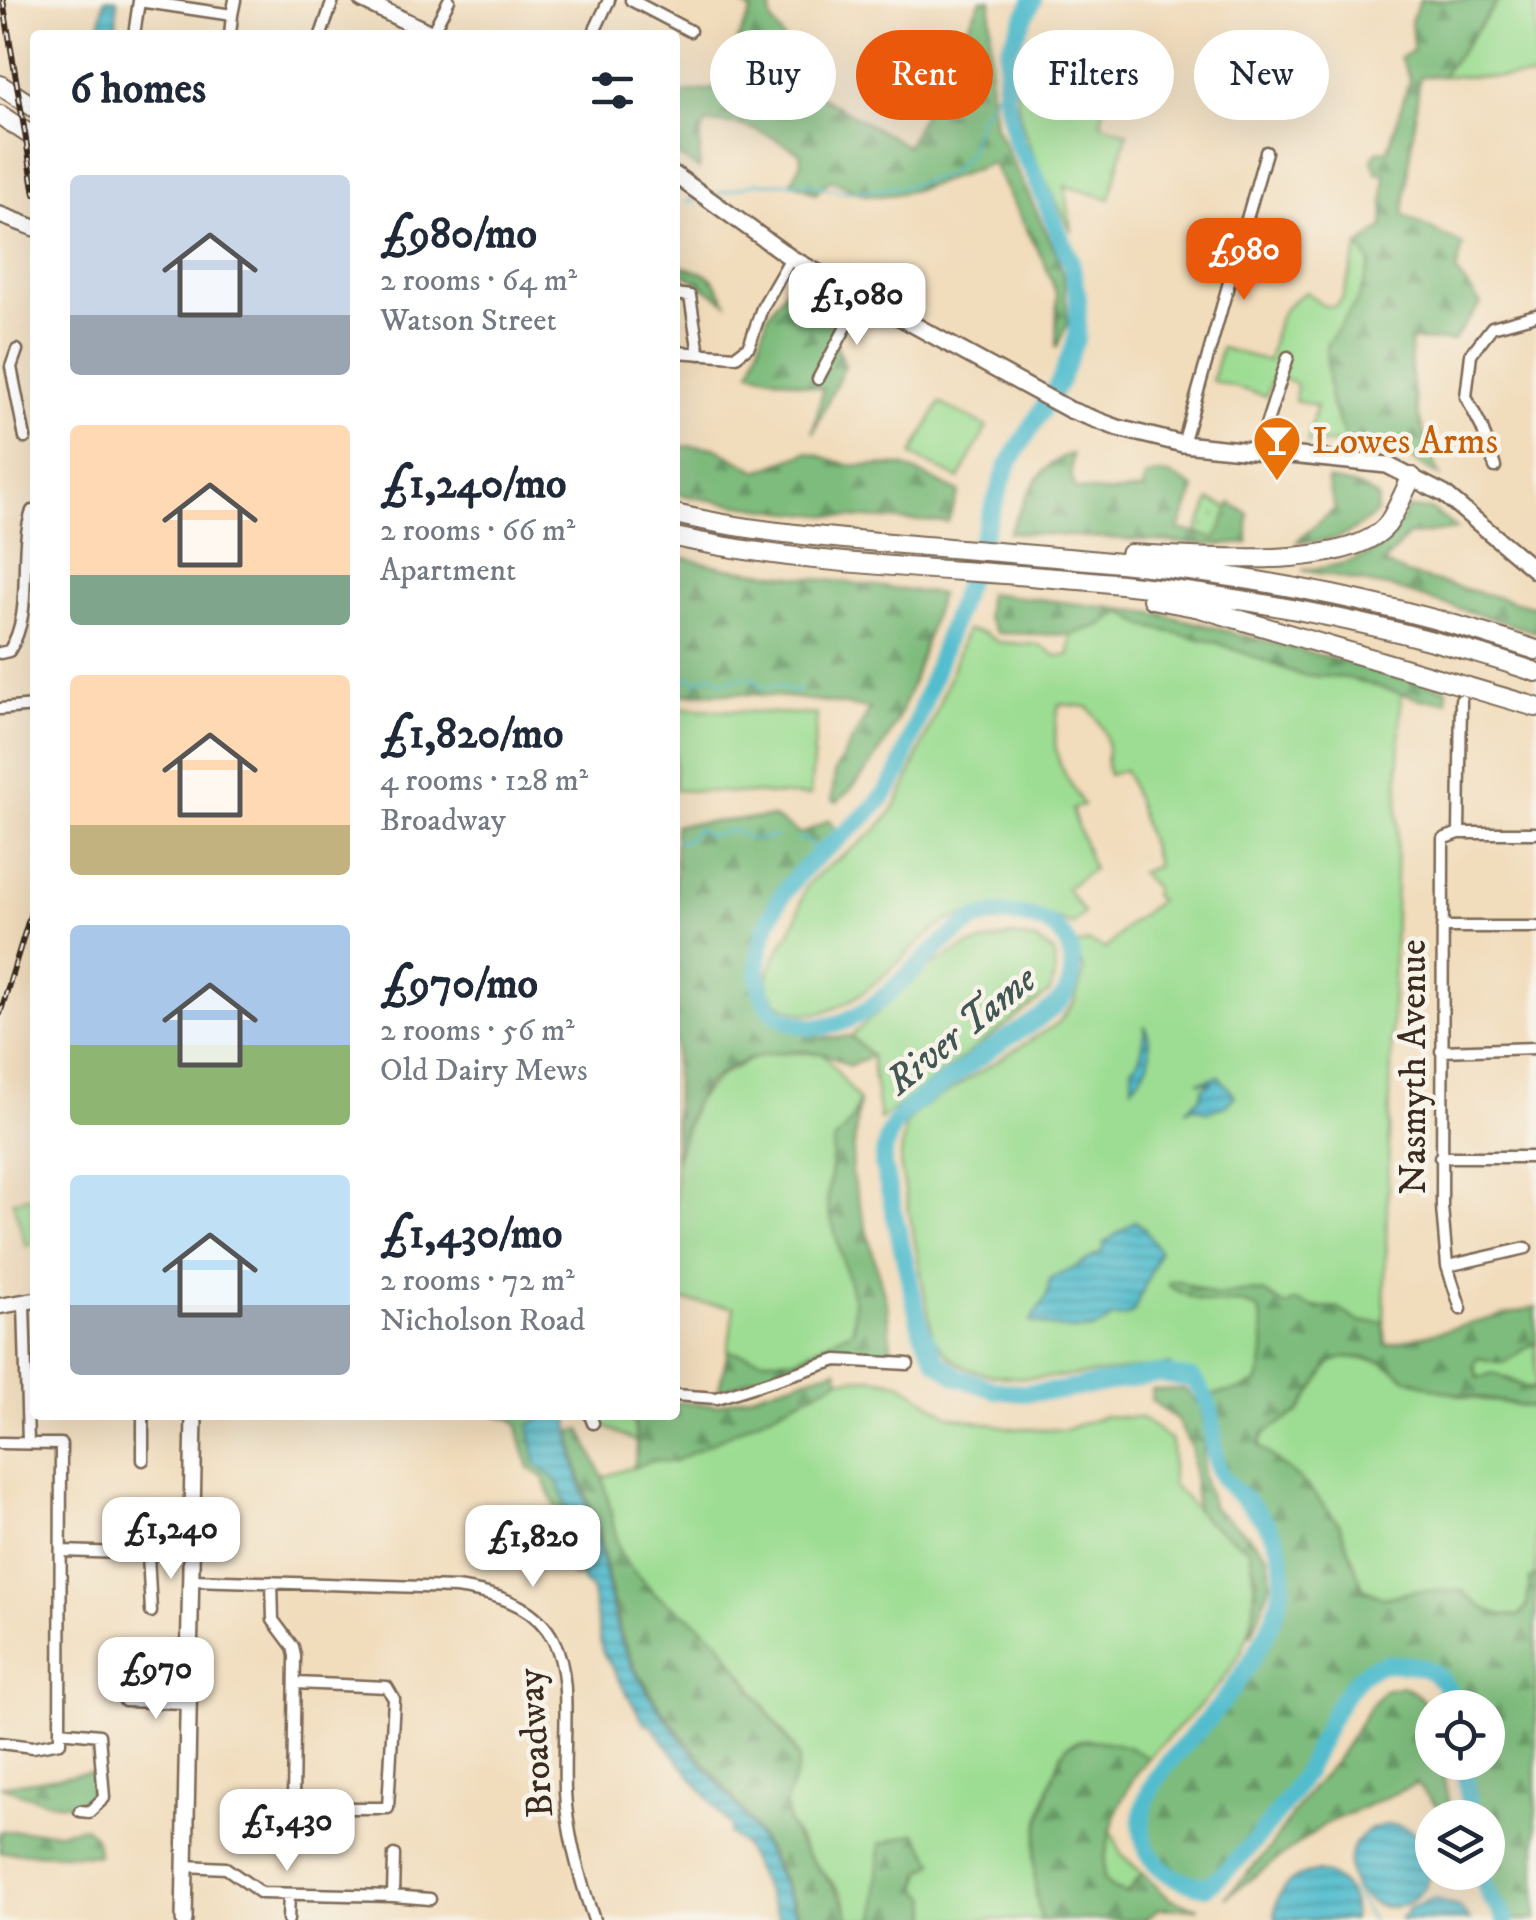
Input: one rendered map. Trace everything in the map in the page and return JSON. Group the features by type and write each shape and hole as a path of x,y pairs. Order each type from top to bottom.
{"highway":[{"path":"0,87 30,105"},
{"path":"0,116 30,135"},
{"path":"680,515 774,533 860,540 1122,558 1283,558 1326,554 1364,541 1386,526 1412,476"},
{"path":"680,538 756,552 1277,606 1368,624 1536,672"},
{"path":"1122,558 1374,602 1536,650"},
{"path":"1120,588 1536,707"}],"main road":[{"path":"362,0 425,30"},
{"path":"680,179 791,258 1070,410 1118,428 1183,444 1387,465 1444,494 1536,571"},
{"path":"0,215 30,226"},
{"path":"184,1920 194,1420"}],"street":[{"path":"230,30 235,0"},
{"path":"323,30 332,0"},
{"path":"435,30 449,0"},
{"path":"595,30 609,0"},
{"path":"631,0 690,30"},
{"path":"135,30 138,1 232,15"},
{"path":"1183,444 1266,152"},
{"path":"680,352 736,356 749,346 762,308 791,258"},
{"path":"680,295 690,296 698,354"},
{"path":"818,379 861,299"},
{"path":"1495,467 1491,449 1466,397 1472,354 1492,327 1536,315"},
{"path":"17,350 11,367 25,438"},
{"path":"1258,450 1288,357"},
{"path":"0,388 14,388"},
{"path":"0,652 8,651 20,634 26,528 30,517"},
{"path":"1460,700 1459,833 1536,833"},
{"path":"0,709 30,706"},
{"name":"Nasmyth Avenue","path":"1459,833 1443,838 1440,1156 1447,1266 1460,1310"},
{"path":"1442,927 1536,927"},
{"path":"1441,1050 1536,1048"},
{"path":"1440,1156 1536,1157"},
{"path":"1447,1266 1526,1248"},
{"path":"0,1306 30,1301 28,1443"},
{"path":"680,1394 717,1398 838,1360 908,1364"},
{"path":"143,1420 143,1460"},
{"path":"0,1443 61,1444 60,1742 33,1747 0,1744"},
{"path":"61,1552 152,1554 151,1612"},
{"name":"Broadway","path":"191,1580 466,1590 497,1596 536,1615 556,1646 564,1676 568,1821 594,1920"},
{"path":"272,1582 273,1620 293,1647 293,1803 305,1808 388,1808 392,1692 387,1688 296,1683"},
{"path":"125,1701 188,1704"},
{"path":"60,1732 99,1735 104,1798 89,1812 80,1811"},
{"path":"393,1896 394,1855"},
{"path":"185,1866 226,1868 261,1893 430,1899"},
{"path":"288,1920 289,1894"}],"green space":[{"path":"734,0 748,0 760,6 770,0 771,20 778,30 743,30 752,11"},
{"path":"981,0 991,0 991,30 966,30"},
{"path":"1420,0 1499,0 1442,76 1420,76 1403,215 1463,245 1456,272 1481,304 1453,340 1410,341 1417,410 1440,476 1395,449 1347,443 1330,400 1326,346 1358,300 1371,263 1359,246 1383,228 1385,173 1377,174 1372,160 1377,151 1388,150 1410,78 1400,58 1413,50 1411,21"},
{"path":"1499,0 1536,0 1536,78 1442,76"},
{"path":"710,90 710,120 836,120 836,105 907,146 920,120 993,120 993,109 995,126 1058,256 1068,323 1056,348 1057,295 992,163 897,194 866,195 829,180 816,194 792,182 801,162 800,153 767,134 720,123 706,124 700,137 699,169 680,157 680,94"},
{"path":"1021,120 1102,120 1127,133 1110,199 1065,186 1072,232 1041,172"},
{"path":"1359,246 1371,263 1358,300 1326,347 1330,400 1347,443 1307,443 1316,406 1295,400 1297,385 1274,375 1266,396 1212,381 1221,348 1268,361 1278,320 1296,298 1307,292 1322,305 1334,307 1342,299"},
{"path":"680,265 711,278 726,302 687,275 680,275"},
{"path":"798,271 851,302 833,338 845,365 813,433 823,389 751,371 768,315"},
{"path":"940,403 987,427 959,479 912,455"},
{"path":"680,446 715,447 758,471 808,452 848,465 903,466 959,492 948,522 844,517 743,506 680,494"},
{"path":"1072,454 1075,489 1110,493 1141,490 1145,478 1171,476 1195,489 1179,529 1216,539 1231,503 1248,514 1248,543 1219,545 1009,532 1041,475 1060,458"},
{"path":"1327,480 1354,485 1372,494 1378,499 1376,513 1340,537 1297,541 1335,509"},
{"path":"1210,500 1229,508 1216,540 1197,532"},
{"path":"1407,508 1432,510 1457,529 1407,536 1384,563 1406,574 1536,607 1536,632 1392,588 1302,570 1367,555 1388,540"},
{"path":"680,557 727,568 940,594 914,679 891,733 858,781 837,802 832,800 835,771 870,709 723,693 680,695"},
{"path":"987,593 1162,614 1447,689 1447,701 1420,699 1347,678 1301,675 1218,643 1145,626 1123,612 1104,624 1071,635 997,633 986,617"},
{"path":"1123,612 1145,626 1218,643 1301,675 1347,678 1401,692 1384,1322 1360,1322 1337,1308 1286,1306 1250,1291 1215,1295 1179,1281 1173,1289 1206,1302 1241,1302 1259,1310 1264,1356 1257,1384 1206,1396 1192,1379 1181,1377 1169,1365 1038,1378 987,1374 957,1362 933,1337 900,1164 905,1126 919,1110 1058,1023 1074,1003 1084,971 1074,946 1089,942 1106,949 1128,925 1159,901 1153,895 1155,887 1139,873 1157,866 1130,783 1124,770 1109,775 1105,737 1088,707 1059,704 1055,736 1062,768 1083,805 1072,810 1093,869 1066,888 1084,913 1073,925 1043,915 1006,912 953,919 925,938 870,987 828,1011 807,1014 787,1008 769,988 772,965 797,917 807,886 878,828 900,798 966,630 984,633 998,642 1039,645 1057,656 1069,655 1071,635 1104,624"},
{"path":"680,708 817,715 810,796 680,790"},
{"path":"772,817 801,834 829,820 842,838 800,873 780,901 763,937 757,975 769,1007 781,1016 821,1038 851,1036 871,1056 850,1066 821,1053 787,1052 733,1066 718,1075 695,1101 680,1145 680,825"},
{"path":"1012,936 1038,941 1054,953 1055,973 1050,992 880,1120 871,1056 851,1036 929,967 968,946"},
{"path":"763,1053 823,1053 859,1101 852,1121 834,1142 827,1204 854,1301 853,1330 794,1359 764,1359 728,1351 734,1307 680,1301 680,1146 695,1101 720,1076"},
{"path":"859,1101 851,1172 887,1305 892,1356 838,1353 749,1379 718,1393 728,1351 764,1359 794,1359 853,1330 854,1301 827,1204 834,1141 852,1121"},
{"path":"30,1197 30,1245 26,1246 13,1201"},
{"path":"1170,1281 1179,1281 1215,1295 1250,1291 1265,1293 1286,1306 1296,1301 1317,1309 1337,1308 1360,1322 1384,1322 1386,1345 1536,1307 1536,1342 1503,1363 1477,1358 1474,1366 1478,1378 1493,1373 1529,1389 1536,1386 1536,1408 1438,1390 1406,1378 1383,1362 1347,1357 1331,1362 1299,1412 1263,1434 1259,1446 1306,1485 1339,1523 1363,1588 1384,1598 1415,1591 1463,1591 1488,1610 1519,1616 1527,1606 1530,1579 1536,1575 1536,1920 1506,1920 1487,1890 1505,1890 1505,1800 1469,1800 1466,1780 1505,1780 1505,1690 1447,1690 1436,1675 1412,1665 1378,1665 1359,1677 1339,1703 1302,1777 1282,1806 1246,1851 1206,1887 1170,1875 1150,1856 1142,1825 1144,1805 1153,1785 1224,1700 1254,1655 1277,1604 1283,1569 1277,1538 1270,1527 1222,1477 1206,1396 1257,1383 1264,1347 1259,1310 1244,1304 1198,1300 1168,1285"},
{"path":"1536,1342 1536,1386 1529,1389 1508,1378 1478,1378 1474,1366 1477,1358 1503,1363"},
{"path":"1347,1357 1383,1362 1406,1378 1466,1397 1536,1408 1536,1575 1530,1580 1527,1606 1519,1616 1503,1616 1415,1591 1384,1598 1363,1588 1353,1563 1259,1446 1263,1435 1331,1362"},
{"path":"837,1369 840,1379 673,1462 652,1460 633,1468 637,1451 631,1420 680,1420 680,1402 716,1405"},
{"path":"873,1378 901,1383 949,1416 1012,1428 1064,1430 1104,1416 1142,1418 1172,1441 1172,1484 1207,1522 1249,1549 1255,1585 1253,1615 1245,1643 1214,1690 1148,1758 1131,1749 1093,1740 1074,1742 1066,1750 1050,1785 1036,1842 1035,1882 1041,1920 930,1920 929,1898 918,1889 922,1870 930,1867 878,1872 876,1920 850,1920 843,1895 806,1853 788,1822 784,1795 796,1776 798,1756 792,1745 721,1643 656,1595 619,1551 603,1477 652,1460 673,1462 840,1379"},
{"path":"1184,1389 1201,1407 1205,1432 1202,1476 1213,1508 1268,1555 1271,1583 1251,1636 1257,1579 1249,1549 1207,1522 1196,1509 1192,1450 1177,1420 1151,1400 1152,1390"},
{"path":"512,1420 558,1420 596,1574 573,1577 566,1532 543,1477 529,1468 517,1424"},
{"path":"631,1420 637,1442 596,1422"},
{"path":"581,1430 603,1477 619,1551 626,1563 656,1595 721,1643 798,1756 797,1773 786,1802 788,1822 802,1848 838,1894 850,1920 802,1920 753,1826 666,1716 639,1674 618,1623 576,1458 572,1431"},
{"path":"1402,1686 1415,1694 1415,1780 1444,1780 1448,1800 1431,1800 1416,1784 1325,1824 1225,1898 1270,1848 1384,1690"},
{"path":"1083,1740 1117,1744 1148,1758 1116,1816 1104,1880 1113,1889 1127,1893 1142,1873 1170,1899 1199,1908 1158,1909 1145,1920 1041,1920 1035,1856 1042,1814 1062,1753 1068,1745"},
{"path":"98,1771 94,1788 86,1799 74,1803 45,1801 0,1786"},
{"path":"84,1827 94,1835 98,1855 0,1852 3,1831 58,1832"},
{"path":"1111,1830 1122,1855 1142,1873 1127,1893 1113,1889 1104,1880"},
{"path":"916,1833 935,1863 919,1879 919,1889 929,1898 930,1920 876,1920 880,1844"}],"water":[{"path":"104,0 117,0 116,30 100,30"},
{"path":"1145,1025 1149,1060 1132,1086 1132,1067 1141,1054"},
{"path":"1219,1076 1235,1096 1226,1105 1208,1112 1195,1107 1186,1110 1201,1096 1203,1087 1213,1082 1198,1082"},
{"path":"1135,1221 1159,1251 1134,1312 1084,1330 1030,1322 1047,1296 1050,1278 1103,1251 1104,1243"},
{"path":"538,1420 569,1420 578,1475 596,1534 614,1618 632,1666 666,1719 752,1828 799,1920 780,1920 743,1845 729,1834 731,1827 651,1725 645,1724 602,1651 591,1589 583,1582 559,1483 536,1464 530,1425"},
{"path":"1382,1826 1398,1826 1413,1832 1415,1890 1423,1890 1398,1906 1382,1906 1367,1900 1356,1889 1350,1874 1350,1858 1356,1843 1367,1832"},
{"path":"1317,1872 1334,1878 1345,1888 1352,1902 1353,1920 1276,1920 1277,1901 1285,1887 1299,1877"},
{"path":"1434,1899 1459,1907 1470,1920 1400,1920 1410,1908"}],"waterway":[{"name":"River Tame","path":"1033,0 1008,51 1005,95 1016,142 1033,171 1071,262 1078,298 1077,337 1060,381 1008,465 899,772 877,803 812,861 779,901 760,950 760,984 765,1000 777,1014 794,1023 820,1027 845,1021 869,1008 936,949 978,919 1006,915 1036,919 1052,926 1066,940 1072,972 1061,1000 909,1108 890,1132 883,1165 921,1330 937,1361 958,1377 996,1390 1022,1393 1159,1374 1192,1379 1208,1404 1221,1475 1266,1524 1278,1545 1282,1585 1260,1646 1224,1700 1165,1767 1144,1805 1146,1847 1156,1864 1179,1879 1206,1887 1219,1877 1282,1806 1302,1777 1339,1703 1371,1668 1382,1664 1421,1667 1436,1675 1447,1690"},
{"path":"717,194 756,183 806,183 846,192 903,187 947,175 968,155 979,118 1004,81"},
{"path":"687,202 696,200"},
{"path":"680,681 689,677 696,682 711,674 723,682 755,679 761,688 799,690"},
{"path":"680,841 698,829 709,836 733,830 752,840 776,837"},
{"path":"798,839 807,840 819,857"},
{"name":"River Tame","path":"1466,1780 1469,1800"},
{"path":"1352,1889 1372,1920"},
{"name":"River Tame","path":"1487,1890 1506,1920"}],"railway":[{"path":"3,0 30,164"},
{"path":"0,1014 30,915"}],"place":[{"name":"Lowes Arms","path":"1277,482"}]}
